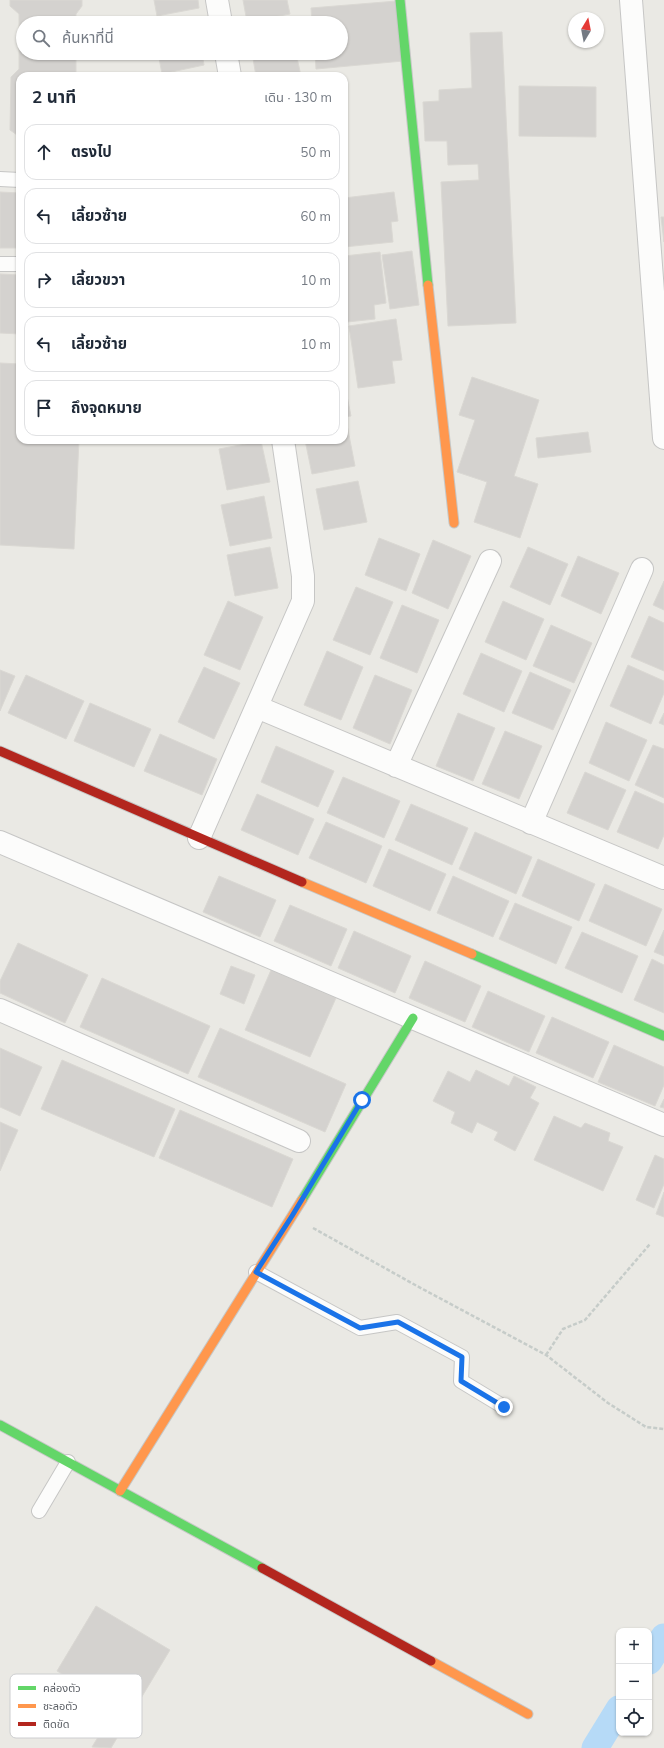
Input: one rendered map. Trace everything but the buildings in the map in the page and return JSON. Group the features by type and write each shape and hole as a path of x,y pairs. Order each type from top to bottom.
{"street":[{"path":"217,0 220,16"},
{"path":"400,0 430,307 454,523"},
{"path":"631,0 664,438"},
{"path":"227,60 229,72"},
{"path":"199,838 303,601 303,576 284,444"},
{"path":"396,766 490,561"},
{"path":"531,823 642,569"},
{"path":"257,707 531,823 664,877"},
{"path":"0,751 199,838 664,1036"},
{"path":"0,842 664,1125"},
{"path":"0,1010 299,1141"},
{"path":"120,1491 292,1216 413,1018"},
{"path":"0,1425 528,1714"}],"lane":[{"path":"0,180 16,180"},
{"path":"0,264 16,264"},
{"path":"256,1272 360,1328 398,1322 462,1357 461,1381 504,1407"},
{"path":"39,1511 68,1462"}],"path":[{"path":"292,1216 417,1286 546,1355 608,1403 646,1427 664,1429"},
{"path":"546,1355 563,1329 585,1320 650,1244"}],"waterway":[{"path":"652,1656 664,1637"},
{"path":"595,1748 616,1714"}],"traffic: fast":[{"path":"400,0 428,285"},
{"path":"472,954 664,1036"},
{"path":"302,1200 413,1018"},
{"path":"0,1425 262,1568"}],"traffic: slow":[{"path":"428,285 454,523"},
{"path":"302,882 472,954"},
{"path":"120,1491 302,1200"},
{"path":"431,1661 528,1714"}],"traffic: jam":[{"path":"0,751 302,882"},
{"path":"262,1568 431,1661"}],"route":[{"path":"362,1100 292,1216 256,1272 360,1328 398,1322 462,1357 461,1381 504,1407"}]}
